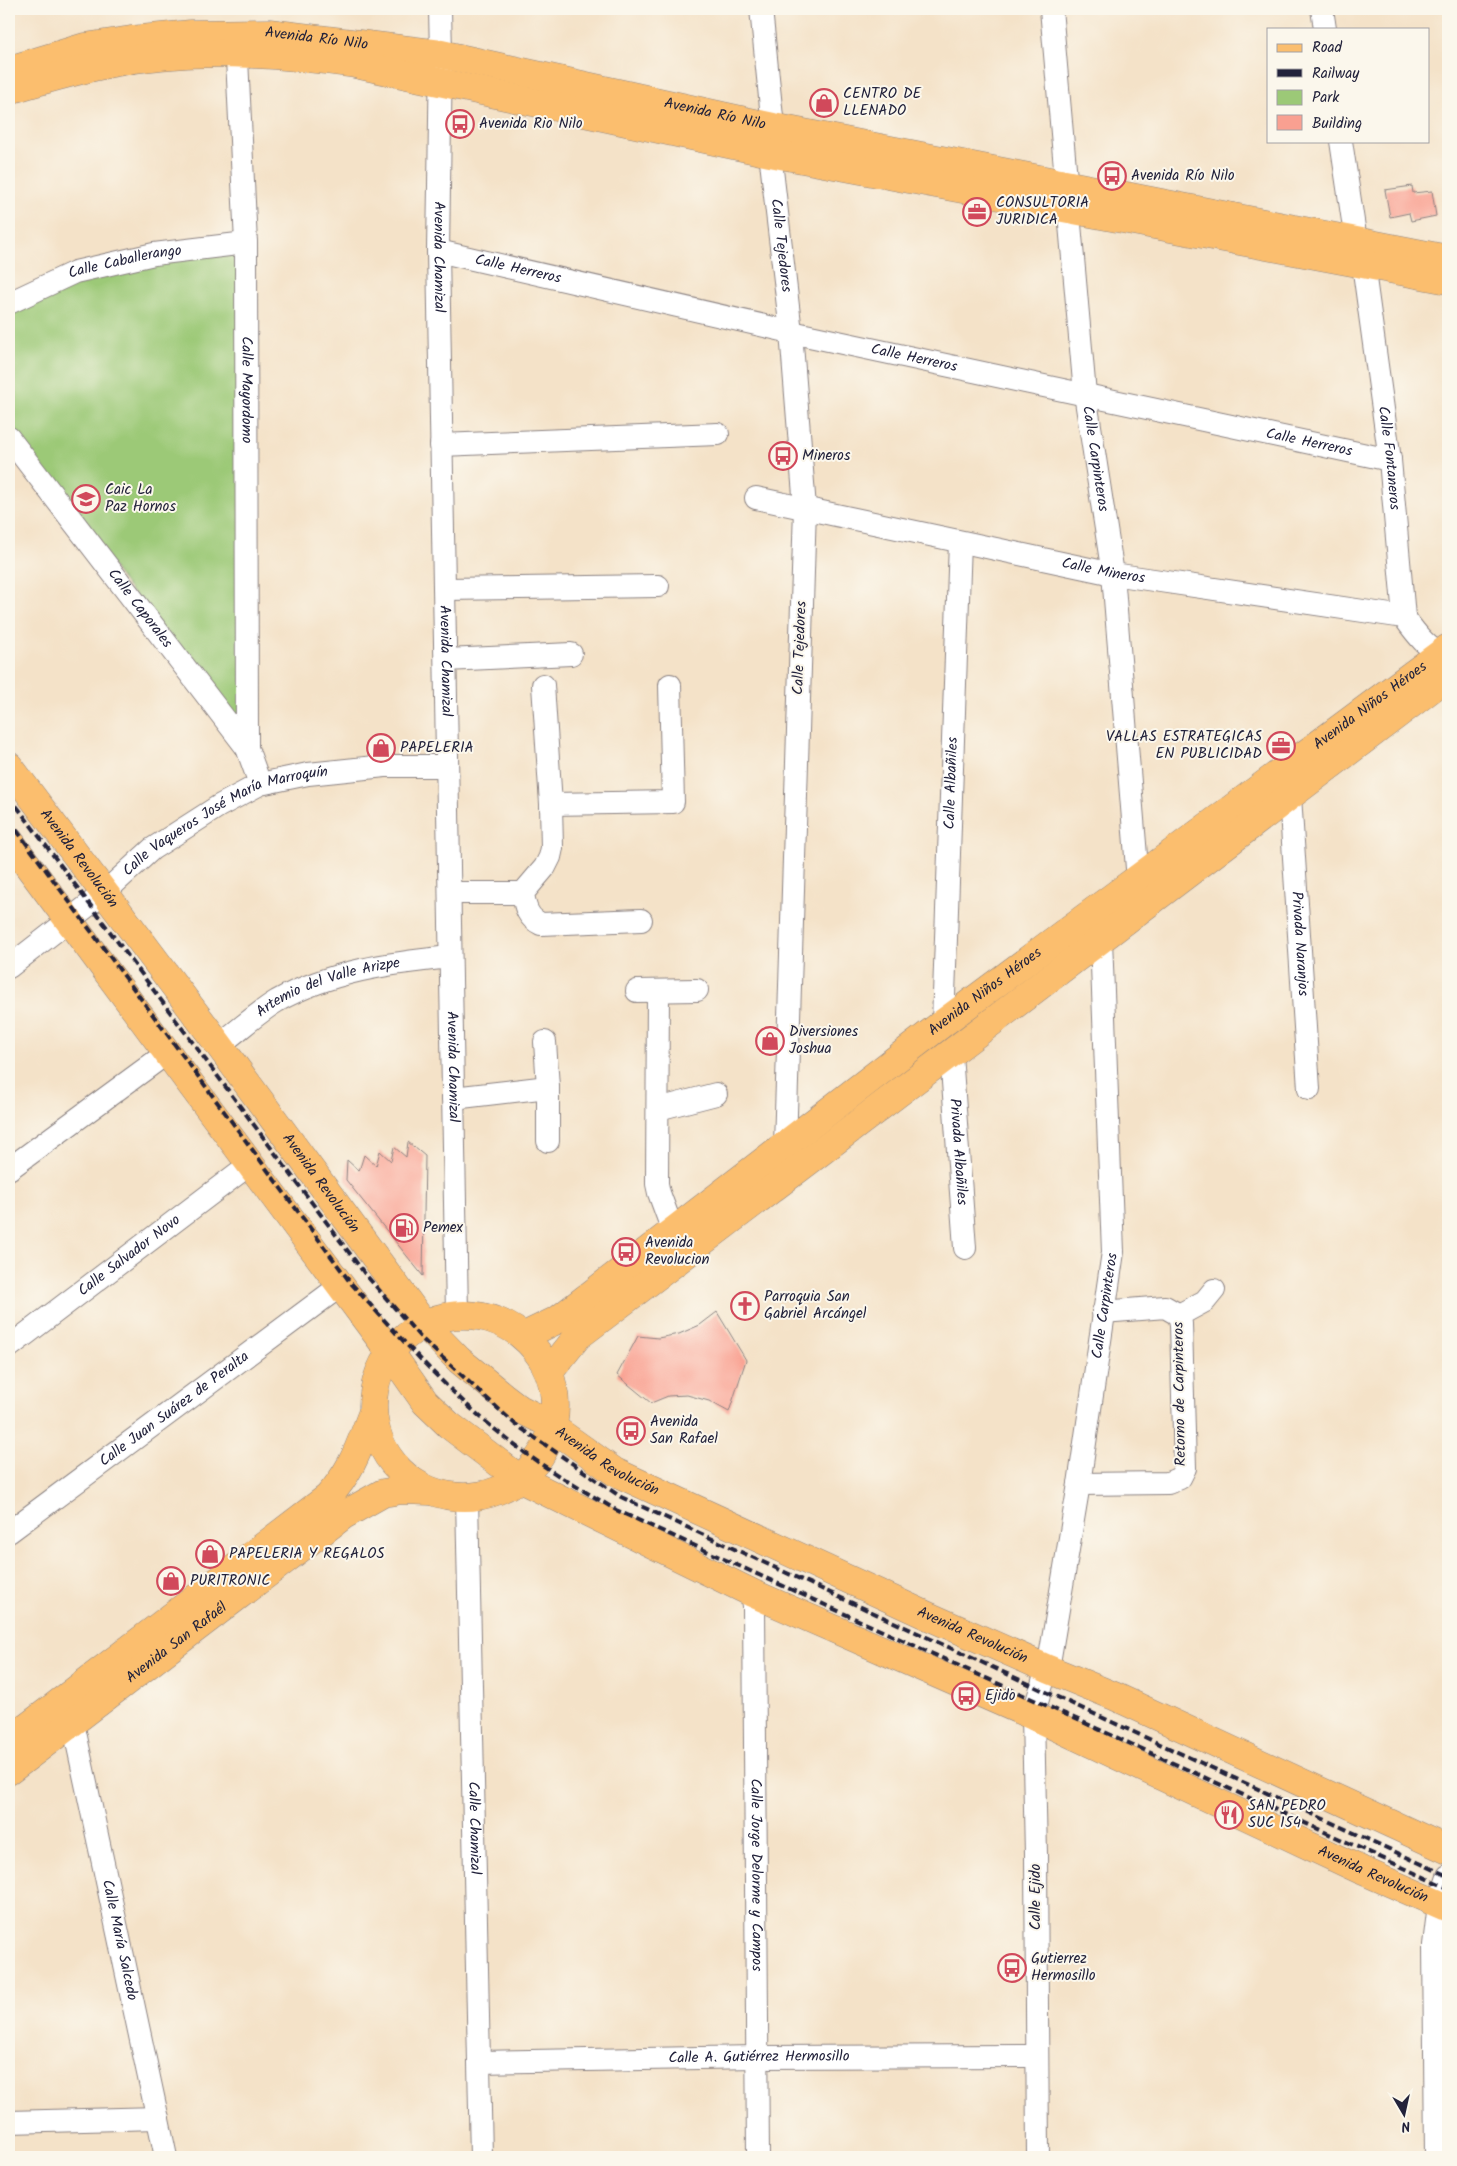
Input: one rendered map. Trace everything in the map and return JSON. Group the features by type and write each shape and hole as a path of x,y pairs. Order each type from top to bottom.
{"main road":[{"name":"Avenida Río Nilo","path":"9,90 113,63 173,56 236,43 269,32 441,54 772,140"},
{"name":"Avenida Río Nilo","path":"9,70 104,44 183,35 772,140 1360,252 1448,259"},
{"name":"Avenida Río Nilo","path":"1360,252 1448,280"},
{"name":"Avenida Niños Héroes","path":"524,1336 559,1319 943,1023 1138,878 1446,659"},
{"name":"Avenida Niños Héroes","path":"550,1371 578,1336 1290,796 1446,659"},
{"name":"Avenida Revolución","path":"9,766 219,1045 424,1324 480,1379 520,1409 542,1420 553,1430 615,1472 1048,1669 1114,1696 1448,1850"},
{"name":"Avenida Revolución","path":"9,840 390,1352 425,1402 449,1425 520,1479 752,1593 1033,1716 1361,1870 1444,1906"},
{"path":"457,1315 474,1315 495,1320 524,1336 539,1352 550,1371 556,1401 553,1430 546,1449 520,1479 496,1492 467,1498 451,1497 429,1491 407,1478 383,1450 376,1433 372,1414 373,1394 378,1376 390,1352 401,1340 424,1324 457,1315"},
{"name":"Avenida San Rafaél","path":"9,1741 328,1497 343,1480 354,1461 372,1414"},
{"name":"Avenida San Rafaél","path":"9,1771 344,1515 383,1493 402,1490 429,1491"}],"street":[{"name":"Avenida Chamizal","path":"440,9 438,250 457,1315"},
{"name":"Calle Tejedores","path":"761,9 791,332 804,508 785,1145"},
{"name":"Calle Carpinteros","path":"1051,9 1085,394 1113,574 1141,909"},
{"path":"1322,9 1325,28"},
{"name":"Calle Mayordomo","path":"236,43 246,243 247,748"},
{"name":"Calle Fontaneros","path":"1341,142 1360,252 1390,460 1404,617"},
{"name":"Calle Caballerango","path":"9,303 75,272 154,254 246,243"},
{"name":"Calle Herreros","path":"438,250 791,332 1390,460"},
{"path":"441,445 718,434"},
{"name":"Calle Caporales","path":"9,438 247,748 260,784"},
{"name":"Calle Mineros","path":"756,498 1113,574 1404,617"},
{"name":"Calle Albañiles","path":"943,1023 960,542"},
{"path":"444,589 658,586"},
{"path":"1404,617 1420,638 1446,659"},
{"path":"446,660 571,654"},
{"path":"523,893 550,857 552,848 543,685"},
{"path":"551,804 674,802 670,685"},
{"name":"Calle Vaqueros José María Marroquín","path":"9,967 104,893 152,849 218,806 260,784 308,774 385,766 447,766"},
{"name":"Privada Naranjos","path":"1290,796 1309,1089"},
{"path":"450,894 523,893"},
{"path":"523,893 529,916 542,924 641,920"},
{"name":"Calle Carpinteros","path":"1048,1669 1079,1484 1113,1252 1101,939"},
{"name":"Artemio del Valle Arizpe","path":"219,1045 277,1002 326,978 397,962 450,957"},
{"path":"673,1231 658,1193 657,1184 658,1108 648,991 697,990"},
{"path":"545,1042 548,1087 548,1141"},
{"path":"9,1169 167,1053"},
{"name":"Privada Albañiles","path":"951,1054 965,1248"},
{"path":"453,1098 548,1087"},
{"path":"658,1108 716,1094"},
{"name":"Calle Salvador Novo","path":"9,1347 250,1164"},
{"name":"Calle Juan Suárez de Peralta","path":"9,1532 340,1286"},
{"path":"1179,1315 1205,1301 1214,1290"},
{"name":"Retorno de Carpinteros","path":"1079,1484 1168,1482 1180,1478 1185,1468 1181,1324 1179,1315 1165,1307 1103,1312"},
{"name":"Calle Chamizal","path":"467,1498 481,2157"},
{"name":"Calle Jorge Delorme y Campos","path":"752,1593 754,1606 758,2157"},
{"name":"Calle Ejido","path":"1038,2157 1033,1716 1048,1669"},
{"name":"Calle María Salcedo","path":"73,1723 166,2157"},
{"path":"1436,2157 1434,1945 1444,1906 1448,1876"},
{"name":"Calle A. Gutiérrez Hermosillo","path":"480,2062 756,2057 1037,2056"},
{"path":"9,2122 158,2118"}],"green space":[{"path":"239,247 247,748 9,427 9,306 74,275"}],"building":[{"path":"1412,186 1413,193 1432,191 1436,216 1411,221 1409,213 1390,217 1385,190"},
{"name":"Pemex","path":"408,1142 425,1156 423,1276 346,1180 347,1160 359,1171 364,1155 376,1166 380,1151 391,1161 394,1147 406,1157"},
{"path":"717,1312 746,1360 729,1412 709,1401 687,1395 668,1396 651,1403 617,1375 638,1336 658,1338 679,1334 700,1325"}],"railway":[{"path":"9,796 365,1274 421,1338 515,1424 621,1497 1448,1876"},
{"path":"9,820 350,1282 441,1380 517,1447 553,1472 616,1510 1448,1888"}],"place":[{"name":"CENTRO DE LLENADO","path":"824,103"},
{"name":"Avenida Rio Nilo","path":"460,124"},
{"name":"Avenida Río Nilo","path":"1112,176"},
{"name":"CONSULTORIA JURIDICA","path":"977,212"},
{"name":"Mineros","path":"783,456"},
{"name":"Caic La Paz Hornos","path":"86,499"},
{"name":"VALLAS ESTRATEGICAS EN PUBLICIDAD","path":"1281,746"},
{"name":"PAPELERIA","path":"381,748"},
{"name":"Diversiones Joshua","path":"770,1041"},
{"name":"Pemex","path":"404,1228"},
{"name":"Avenida Revolucion","path":"626,1252"},
{"name":"Parroquia San Gabriel Arcángel","path":"745,1306"},
{"name":"Avenida San Rafael","path":"631,1431"},
{"name":"PAPELERIA Y REGALOS","path":"210,1554"},
{"name":"PURITRONIC","path":"171,1581"},
{"name":"Ejido","path":"966,1696"},
{"name":"SAN PEDRO SUC 154","path":"1229,1815"},
{"name":"Gutierrez Hermosillo","path":"1012,1968"}]}
